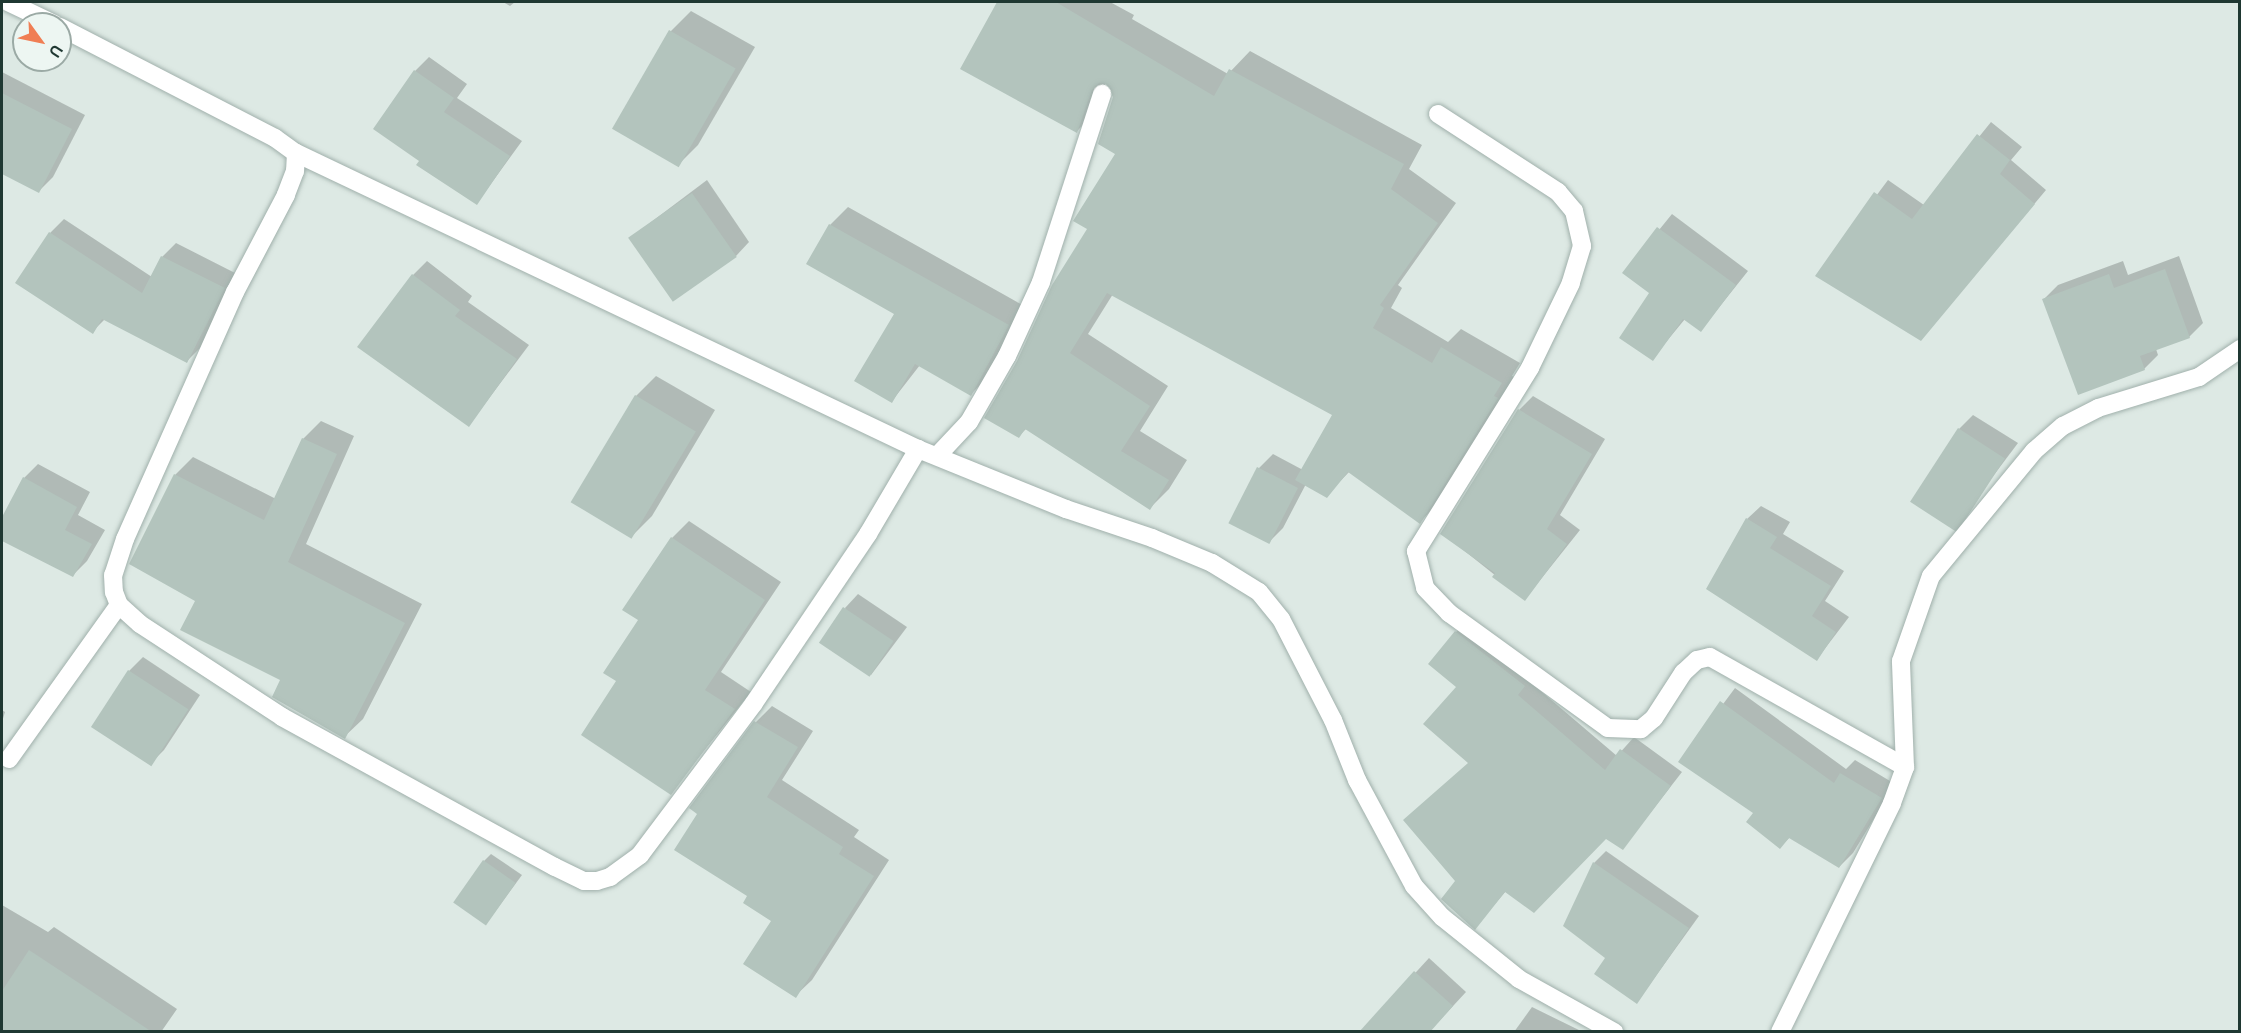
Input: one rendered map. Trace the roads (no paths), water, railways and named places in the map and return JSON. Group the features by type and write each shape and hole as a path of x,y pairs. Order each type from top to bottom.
{"street":[{"path":"8,2 29,12"},
{"path":"72,33 275,138 296,153 918,449 938,455 1019,491 1212,563 1259,592 1281,619 1333,720 1358,780 1414,886 1442,917 1519,979 1614,1032"},
{"path":"938,455 969,422 1007,356 1041,282 1102,94"},
{"path":"1438,114 1558,192 1574,211 1582,246 1571,283 1530,368 1416,551 1425,588 1449,613 1608,728 1641,729 1654,718 1683,673 1697,660 1710,657 1905,767"},
{"path":"296,153 296,171 286,195 235,292 125,539 113,575 119,605 140,624 282,717 584,881 610,878 640,855 747,713 868,534 918,449"},
{"path":"1780,1032 1878,834 1905,767 1902,661 1931,576 2034,452 2063,426 2098,408 2199,378 2240,349"},
{"path":"9,759 119,605"}]}
